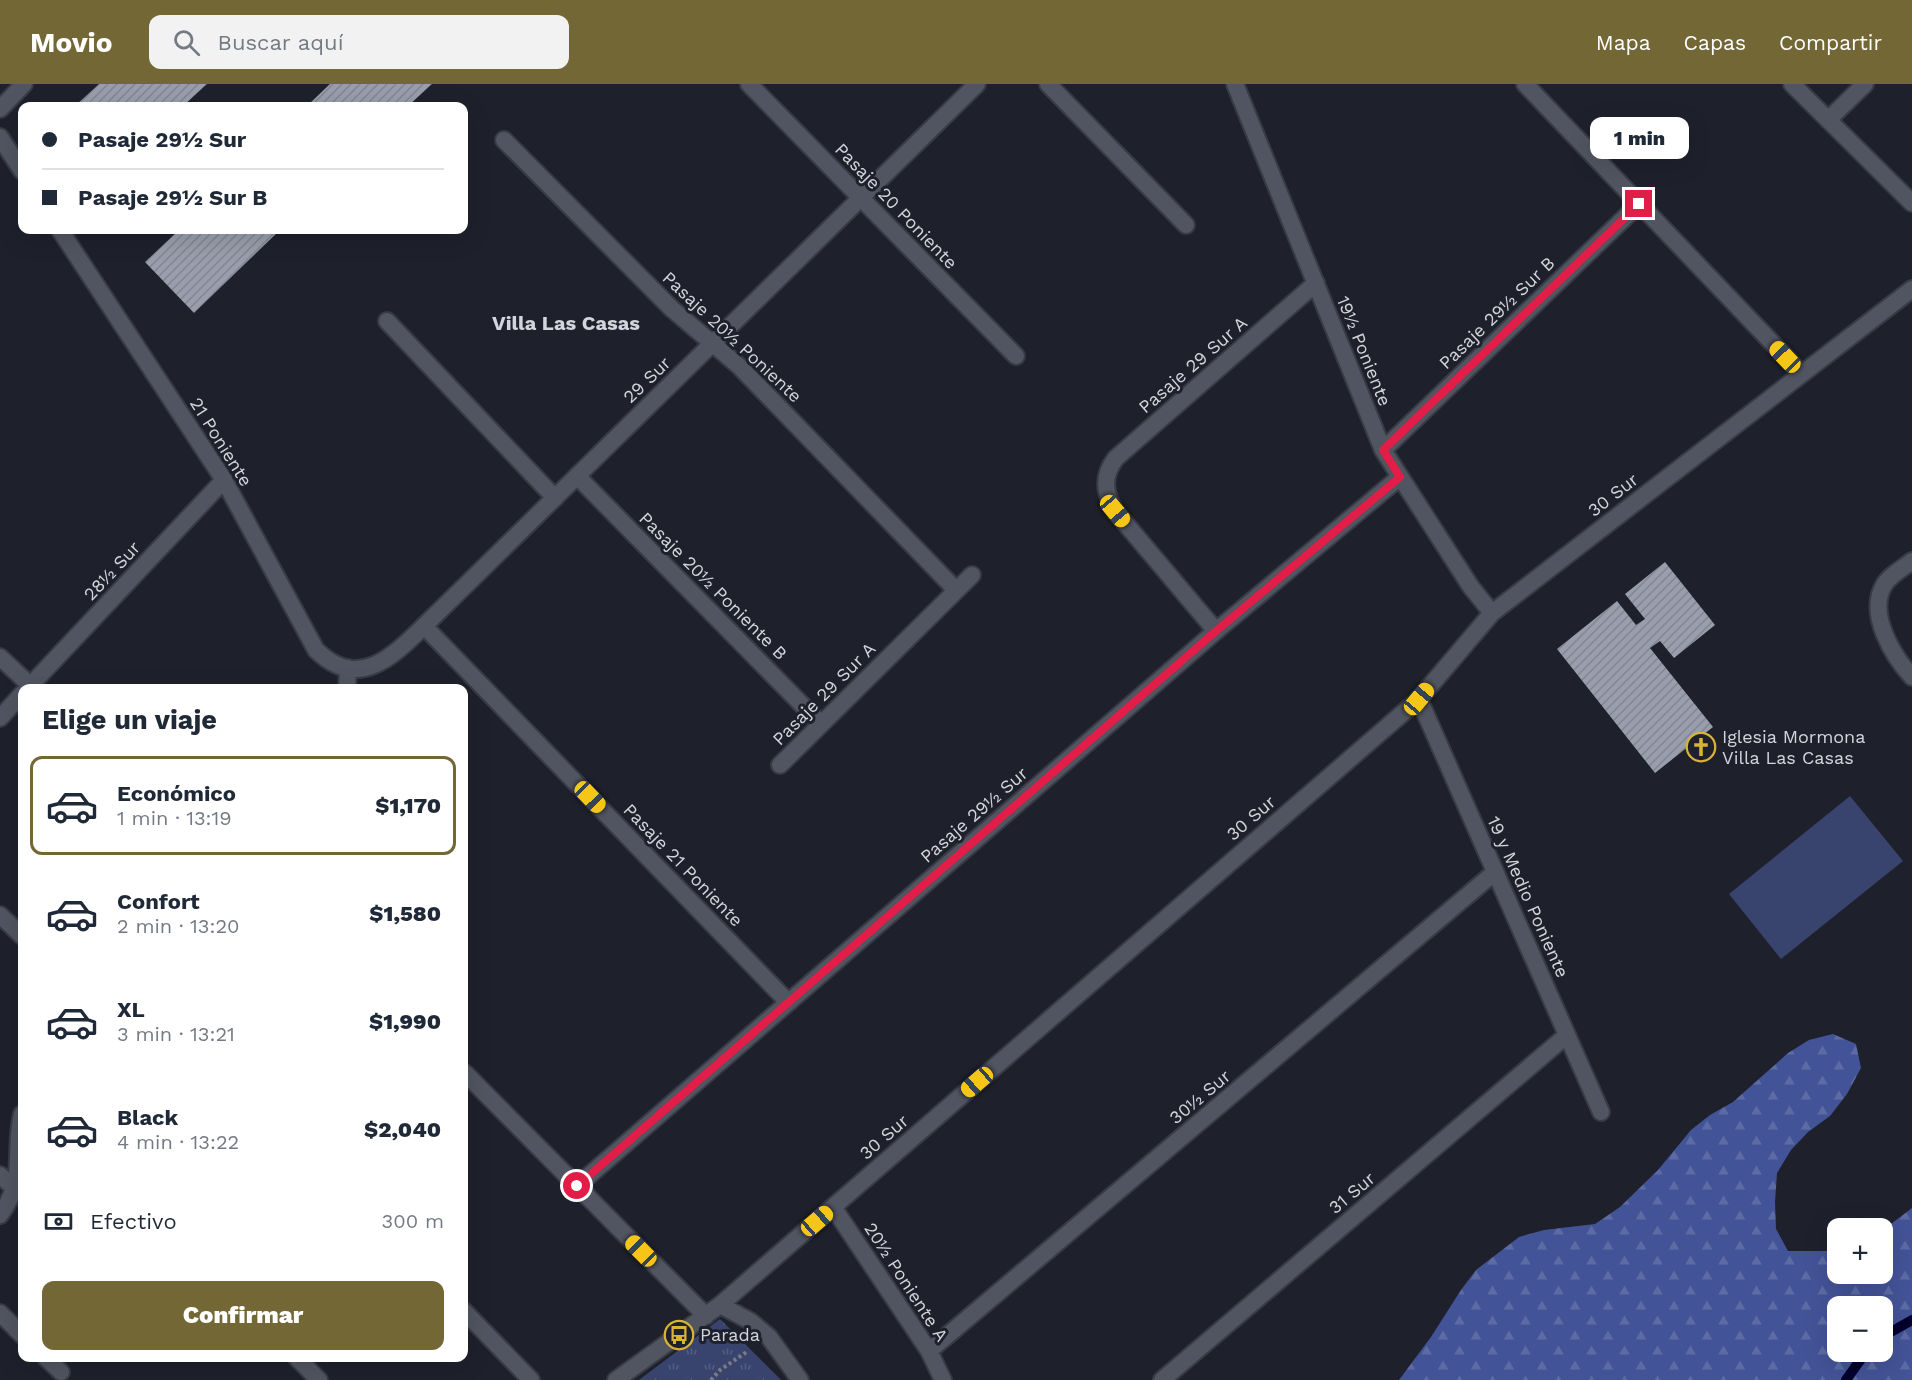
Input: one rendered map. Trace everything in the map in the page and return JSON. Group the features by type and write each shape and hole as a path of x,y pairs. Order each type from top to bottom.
{"street":[{"path":"0,109 24,84"},
{"name":"Pasaje 20 Poniente","path":"749,84 1016,356"},
{"name":"29 Sur","path":"348,668 362,669 387,660 424,627 977,84"},
{"path":"1048,84 1186,225"},
{"name":"19½ Poniente","path":"1235,84 1383,450 1471,587 1492,613"},
{"path":"1524,84 1801,374"},
{"path":"1792,84 1912,203"},
{"path":"1828,120 1865,84"},
{"path":"0,137 18,165"},
{"name":"Pasaje 20½ Poniente","path":"504,140 672,309 740,367 956,590"},
{"name":"Pasaje 29½ Sur B","path":"1383,450 1639,204"},
{"name":"21 Poniente","path":"63,234 224,480 316,650 325,658 348,668"},
{"name":"Pasaje 29 Sur A","path":"1216,631 1115,511 1106,493 1107,473 1116,458 1316,283"},
{"name":"30 Sur","path":"616,1380 720,1305 1419,699 1492,613 1912,290"},
{"path":"387,321 555,498"},
{"name":"Pasaje 20½ Poniente B","path":"577,476 821,724"},
{"name":"Pasaje 29½ Sur","path":"577,1186 1216,631 1400,477"},
{"name":"28½ Sur","path":"33,684 224,480"},
{"path":"1912,561 1884,584 1878,619 1900,665 1912,677"},
{"name":"Pasaje 29 Sur A","path":"780,765 972,575"},
{"name":"Pasaje 21 Poniente","path":"424,627 788,1002"},
{"path":"0,657 24,684"},
{"path":"347,684 348,668"},
{"name":"28½ Sur","path":"0,718 18,699"},
{"name":"19 y Medio Poniente","path":"1419,699 1601,1112"},
{"name":"30½ Sur","path":"929,1351 1495,872"},
{"path":"0,915 18,932"},
{"name":"31 Sur","path":"1162,1380 1567,1035"},
{"path":"468,1076 706,1316"},
{"path":"0,1175 15,1189"},
{"path":"0,1215 15,1189 18,1176"},
{"name":"20½ Poniente A","path":"833,1207 929,1351 943,1380"},
{"path":"720,1305 750,1321 769,1337 800,1380"},
{"path":"0,1313 18,1331"},
{"path":"468,1315 531,1380"},
{"path":"50,1362 61,1372"},
{"path":"301,1362 319,1380"}],"path":[{"path":"711,1380 720,1370 769,1337"}],"green space":[{"path":"1850,796 1903,861 1781,959 1729,894"},
{"path":"1833,1034 1856,1044 1861,1068 1847,1094 1830,1116 1808,1132 1791,1150 1777,1173 1776,1229 1788,1251 1827,1251 1827,1284 1893,1284 1893,1222 1912,1208 1912,1380 1399,1380 1476,1270 1519,1237 1544,1230 1595,1224 1620,1207 1658,1170 1691,1130 1710,1115 1733,1102 1788,1053 1809,1040"},
{"path":"720,1319 781,1380 639,1380"}],"building":[{"path":"99,84 207,84 187,102 79,102"},
{"path":"330,84 432,84 412,102 311,102"},
{"path":"175,234 276,234 194,313 145,262"},
{"path":"1665,562 1715,625 1674,658 1660,641 1650,648 1713,727 1655,773 1557,649 1617,601 1636,625 1645,619 1625,594"}],"waterway":[{"path":"1893,1331 1912,1320"},
{"path":"1846,1380 1859,1362"}],"place":[{"name":"Iglesia Mormona Villa Las Casas","path":"1701,747"},
{"name":"Parada","path":"679,1335"}],"district":[{"name":"Villa Las Casas","path":"566,323"}],"route":[{"path":"577,1186 1216,631 1400,477 1383,450 1639,204"}]}
